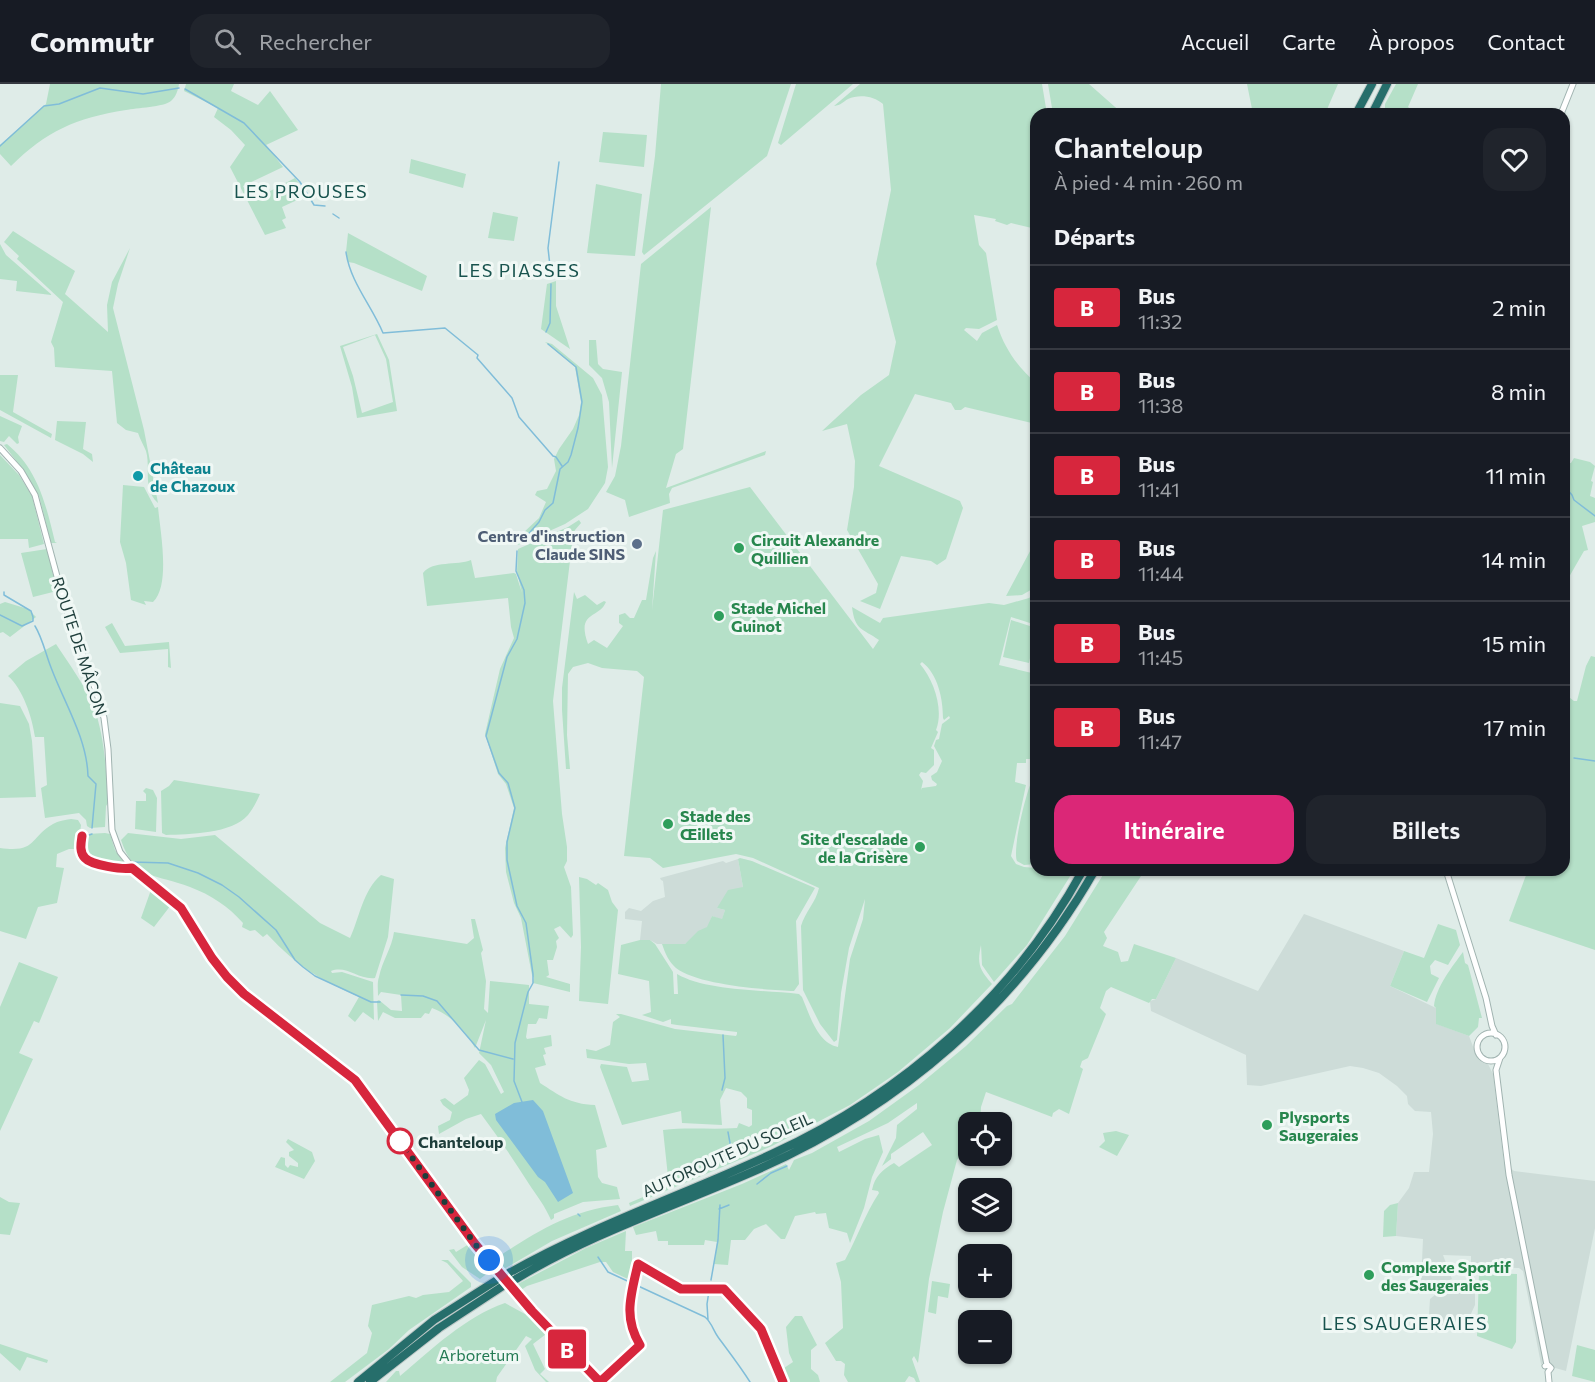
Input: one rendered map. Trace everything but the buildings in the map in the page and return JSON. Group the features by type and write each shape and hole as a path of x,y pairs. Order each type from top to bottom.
{"highway":[{"path":"1359,108 1372,84"},
{"path":"1375,108 1387,84"},
{"name":"AUTOROUTE DU SOLEIL","path":"629,1219 797,1142 856,1109 908,1073 963,1026 1015,971 1047,929 1079,876"},
{"name":"AUTOROUTE DU SOLEIL","path":"370,1382 438,1328 507,1279 562,1244 726,1183 803,1149 860,1117 910,1082 951,1049 1011,989 1053,937 1091,876"},
{"name":"AUTOROUTE DU SOLEIL","path":"357,1382 434,1320 507,1279"}],"street":[{"path":"1563,108 1573,84"},
{"name":"ROUTE DE MÂCON","path":"0,448 21,471 35,495 64,606 97,694 107,738 112,830 127,863 181,908 212,958 244,994 355,1080 475,1244 532,1311 600,1382"},
{"path":"1448,876 1486,998 1490,1019 1497,1035 1503,1040 1505,1048 1496,1070 1509,1175 1546,1365 1551,1368 1548,1372 1549,1382"},
{"path":"1490,1019 1486,1035 1479,1041 1478,1047 1480,1055 1496,1070"},
{"path":"1486,1035 1497,1035"},
{"path":"1487,1060 1500,1058"}],"shaded area":[{"path":"738,859 743,887 717,908 725,910 722,920 712,916 708,927 685,944 657,944 650,940 640,940 642,921 625,919 625,912 629,908 641,911 653,901 665,897 663,881 660,878"},
{"path":"1304,914 1404,951 1390,986 1436,1008 1437,1024 1469,1036 1477,1057 1488,1064 1493,1074 1504,1163 1514,1171 1595,1181 1595,1228 1566,1371 1541,1364 1523,1271 1519,1268 1471,1267 1471,1256 1443,1255 1452,1279 1439,1284 1421,1283 1423,1239 1396,1236 1398,1203 1409,1188 1414,1172 1429,1172 1433,1134 1431,1112 1415,1111 1408,1104 1407,1096 1379,1073 1350,1066 1261,1086 1247,1085 1246,1055 1151,1011 1150,1001 1156,999 1176,958 1258,991"},
{"path":"1461,1289 1475,1290 1475,1305 1463,1331 1436,1323 1429,1315 1430,1299 1436,1294 1447,1291 1451,1293"}],"green space":[{"path":"50,84 179,84 173,99 167,103 108,113 77,122 50,135 11,166 0,154 0,145 46,104"},
{"path":"186,84 234,84 231,91 258,105 270,91 298,130 266,145 283,167 243,186 251,201 295,178 308,195 282,207 286,218 282,220 286,228 265,235 230,167 245,145 214,117 218,108 184,91"},
{"path":"661,84 791,84 767,156 644,255 642,252 655,156"},
{"path":"796,84 853,84 781,145 778,143"},
{"path":"860,84 1042,84 1046,108 1030,108 1030,228 1011,223 1007,225 995,221 996,219 974,215 979,245 986,253 997,320 979,329 966,328 964,330 977,341 982,333 997,325 1012,357 1030,377 1030,423 965,407 955,410 951,403 915,394 879,466 960,501 963,508 946,559 937,565 931,561 901,556 880,609 860,601 876,593 878,584 847,530 854,487 855,461 847,424 822,431 861,395 889,375 896,342 876,264 891,190 883,104 875,99 862,96 852,97 834,106"},
{"path":"1048,84 1089,84 1116,108 1052,108"},
{"path":"1247,84 1338,84 1328,108 1252,108"},
{"path":"1396,84 1418,84 1409,108 1385,108"},
{"path":"603,132 647,135 644,167 599,162"},
{"path":"411,159 466,174 463,188 409,173"},
{"path":"596,184 642,194 635,256 587,253"},
{"path":"711,207 683,449 676,454 666,488 766,451 765,455 672,488 669,494 670,503 629,517 625,500 606,492 615,476 621,446 641,264"},
{"path":"493,212 518,217 514,241 488,238"},
{"path":"13,231 75,271 65,294 108,332 107,305 112,282 130,248 113,308 144,430 158,503 148,485 146,451 138,433 126,430 117,423 112,371 55,367 54,348 51,342 63,302 17,259 19,256 4,242"},
{"path":"348,233 427,276 422,291 348,262 346,252"},
{"path":"0,244 6,255 52,295 16,291 17,281 0,279"},
{"path":"556,281 556,306 570,349 541,329 547,284"},
{"path":"377,334 389,360 397,411 357,418 352,387 340,346","holes":["375,335 386,359 393,402 362,413 343,347"]},
{"path":"589,340 596,340 598,364 603,369 622,372 612,468 609,402 602,378 589,365"},
{"path":"545,342 552,344 593,378 602,395 608,467 605,483 588,509 565,524 518,545 509,545 519,541 522,534 539,518 546,502 535,495 537,491 547,489 556,471 554,459 579,415 581,402 575,367"},
{"path":"0,375 18,375 13,412 52,434 51,438 0,410"},
{"path":"0,416 22,426 18,437 19,443 17,444 9,436 4,442 0,441"},
{"path":"57,421 86,422 83,449 92,454 93,462 83,454 55,440"},
{"path":"7,444 18,454 33,476 44,501 57,543 51,543 39,496 4,445"},
{"path":"0,455 19,475 32,496 44,544 29,548 28,539 0,539"},
{"path":"1574,458 1590,462 1595,466 1590,496 1595,498 1595,522 1582,526 1588,550 1584,551 1570,575 1570,463"},
{"path":"123,485 144,487 155,508 158,507 163,557 162,583 153,602 144,601 146,605 131,600 126,563 120,542"},
{"path":"750,487 873,649 879,640 857,625 852,607 880,623 883,618 989,603 1004,605 1030,597 1030,623 1011,617 999,665 1030,673 1030,759 1026,759 1026,763 1017,763 1015,782 1026,785 1011,856 1016,864 1030,868 1030,876 1070,876 1027,945 994,982 982,965 981,945 980,966 992,984 950,1028 898,1072 850,1105 772,1146 630,1206 629,1203 669,1186 663,1130 737,1128 739,1123 749,1127 752,1125 752,1110 747,1108 747,1098 741,1092 726,1088 720,1100 722,1125 682,1123 681,1111 622,1125 600,1067 601,1064 627,1067 632,1082 649,1080 646,1063 629,1064 587,1058 586,1049 596,1051 610,1045 613,1022 620,1017 616,1014 675,1029 736,1036 737,1032 671,1024 671,1019 663,1022 642,1015 651,1012 649,981 618,974 621,945 640,940 650,940 655,944 673,972 674,994 678,994 677,974 689,980 719,987 799,994 819,1034 824,1040 838,1047 850,959 863,919 865,899 849,948 841,993 837,1040 834,1042 820,1024 803,990 801,926 819,888 753,858 736,854 663,868 650,858 624,856 644,677 637,671 602,668 588,663 573,667 568,674 567,735 570,769 566,769 562,688 574,592 577,599 585,595 597,605 606,602 587,621 585,633 588,644 594,640 607,648 623,626 619,623 619,615 625,613 630,618 634,618 642,600 646,600 656,551 652,610 663,510","holes":["922,662 932,673 942,703 943,718 944,720 949,716 950,718 942,724 939,739 936,740 934,746 942,761 937,772 931,776 937,784 921,790 923,781 919,775 921,772 926,773 934,765 934,750 931,748 938,732 936,730 939,714 930,678 920,664"]},
{"path":"579,520 581,523 573,536 553,701 562,814 567,847 567,861 564,867 571,887 573,935 571,938 560,926 554,929 559,938 556,941 557,947 553,960 547,960 549,975 546,977 570,984 570,992 533,983 534,978 521,918 514,903 506,872 505,848 514,808 506,784 498,774 485,734 500,669 514,638 508,598 427,606 423,573 433,566 471,560 475,578 514,573 522,593 517,572 518,549"},
{"path":"47,549 57,591 33,597 21,553"},
{"path":"1030,551 1030,590 1022,595 1006,596"},
{"path":"5,602 28,609 36,617 10,637 3,632 0,633 0,604"},
{"path":"1011,620 1030,626 1029,663 1003,657"},
{"path":"112,623 125,646 169,642 171,668 168,667 168,649 120,653 105,627"},
{"path":"56,644 85,689 97,717 102,741 108,803 105,827 90,828 79,813 45,818 41,788 47,785 44,737 35,737 26,704 18,688 8,676 26,661"},
{"path":"1591,656 1595,657 1595,950 1509,921 1526,876 1570,876 1570,698 1577,701 1586,666"},
{"path":"0,703 20,706 29,724 36,797 0,798"},
{"path":"174,780 260,794 248,815 232,826 210,832 166,835 162,833 161,791"},
{"path":"1030,787 1030,864 1024,865 1017,861 1016,854 1024,804"},
{"path":"146,788 153,790 157,798 156,832 135,829 136,801 146,801 146,794 143,791"},
{"path":"71,819 78,820 81,825 78,849 69,849 57,854 56,867 64,868 57,903 38,907 26,939 0,931 0,848 12,849 27,846 53,824"},
{"path":"128,833 181,839 215,835 320,923 350,938 366,897 375,881 381,875 394,879 388,937 375,978 363,977 342,970 331,971 332,973 342,972 373,982 374,1020 363,1012 355,1022 348,1016 359,997 310,971 289,956 267,934 263,937 255,930 250,931 242,927 243,923 231,911 212,897 140,869 126,853 121,840"},
{"path":"87,834 110,834 115,850 127,867 115,866 87,857"},
{"path":"738,859 815,888 796,921 799,984 794,991 700,979 676,968 664,951 662,944 685,944 698,931 707,927 712,916 722,919 725,910 717,908 728,890 743,887"},
{"path":"1102,876 1141,876 1104,932 1107,938 1103,946 1118,952 1121,962 1128,961 1134,944 1176,958 1156,999 1152,999 1149,1003 1111,987 1106,991 1100,1008 1106,1014 1088,1058 1082,1061 1080,1067 1083,1069 1069,1114 1059,1109 1053,1113 1052,1117 986,1092 981,1112 958,1112 958,1159 943,1212 929,1279 918,1363 914,1356 912,1359 920,1382 916,1382 909,1376 905,1382 848,1382 844,1375 845,1364 836,1361 825,1343 843,1328 841,1282 836,1263 845,1260 879,1193 872,1190 875,1181 894,1163 899,1167 932,1145 923,1132 891,1154 891,1159 882,1166 896,1138 897,1125 917,1109 917,1103 888,1123 837,1147 839,1152 879,1135 883,1152 872,1177 864,1208 850,1243 847,1233 829,1228 826,1213 816,1214 815,1212 795,1216 785,1239 781,1239 766,1224 754,1229 745,1240 731,1240 728,1265 714,1264 717,1242 705,1240 704,1245 668,1245 668,1241 658,1241 656,1231 636,1235 633,1227 786,1164 789,1170 794,1160 812,1153 869,1121 919,1085 1012,1004 1065,936"},
{"path":"579,877 596,885 598,883 608,890 618,910 608,1004 579,1001 581,947"},
{"path":"152,887 171,905 154,927 141,918"},
{"path":"471,919 475,919 483,950 481,953 486,981 484,1009 488,1013 490,981 529,985 529,1004 549,1006 547,1019 539,1018 536,1024 528,1024 526,1037 527,1039 551,1035 552,1046 544,1048 546,1054 543,1055 546,1065 535,1068 540,1083 571,1101 595,1105 607,1147 596,1150 598,1177 602,1183 617,1187 620,1199 583,1202 554,1214 551,1220 541,1201 481,1114 466,1119 439,1134 438,1126 450,1120 452,1112 440,1100 445,1098 454,1105 468,1095 469,1090 464,1078 479,1060 485,1064 501,1094 504,1092 491,1065 479,1053 486,1020 475,1048 457,1024 432,1008 429,1014 425,1013 421,1018 395,1018 383,1012 378,1021 377,1001 379,1000 391,1010 402,1011 401,995 381,992 378,996 378,979 394,932 467,944 474,938"},
{"path":"1438,924 1456,930 1460,945 1448,965 1435,960 1430,966 1431,974 1439,978 1427,1002 1390,986 1404,951 1424,958"},
{"path":"1463,952 1482,1018 1479,1018 1478,1027 1469,1036 1436,1024 1434,1006 1441,985"},
{"path":"19,962 58,977 39,1023 34,1021 19,1053 33,1059 0,1131 0,1007"},
{"path":"1116,1131 1129,1135 1117,1156 1099,1147 1105,1141 1103,1133"},
{"path":"288,1139 312,1152 315,1161 304,1179 275,1167 281,1157 285,1158 285,1165 288,1168 290,1165 298,1167 298,1163 289,1156 289,1152 294,1150 286,1142"},
{"path":"0,1197 9,1202 20,1203 10,1235 0,1234"},
{"path":"1398,1203 1396,1236 1383,1237 1384,1211 1390,1205"},
{"path":"618,1205 621,1211 552,1241 504,1269 496,1258 554,1224 584,1212"},
{"path":"626,1231 625,1251 632,1251 630,1280 613,1272 606,1262 600,1262 521,1290 516,1285 586,1248"},
{"path":"469,1244 493,1269 480,1279 462,1267 449,1250 454,1249 456,1252"},
{"path":"441,1260 448,1260 471,1283 471,1287 409,1330 389,1349 345,1382 330,1382 367,1353 372,1333 368,1326 372,1305 409,1296 416,1298 449,1292 463,1281 447,1263"},
{"path":"1479,1273 1517,1274 1516,1342 1512,1349 1477,1336"},
{"path":"932,1281 950,1284 948,1298 938,1296 936,1314 928,1312"},
{"name":"Arboretum","path":"505,1303 536,1320 550,1331 533,1344 545,1369 540,1374 549,1382 546,1382 535,1370 525,1346 532,1339 526,1336 497,1377 496,1382 386,1382 396,1371 399,1371 400,1376 463,1325"},
{"path":"795,1316 802,1316 817,1345 811,1350 811,1369 818,1375 820,1382 785,1382 781,1370 793,1362 789,1353 786,1327"},
{"path":"0,1344 48,1360 47,1363 27,1357 20,1371 0,1353"},
{"path":"1577,1345 1595,1350 1595,1382 1572,1376"}],"water":[{"path":"533,1100 543,1111 573,1193 558,1202 496,1120 495,1114 514,1103"}],"waterway":[{"path":"0,146 44,106 59,104 100,88 143,94 179,88"},
{"path":"185,89 244,123 300,182 314,205 325,206"},
{"path":"551,275 548,248 559,162"},
{"path":"333,214 339,218"},
{"path":"346,252 352,274 383,333 445,328 478,355 477,358 512,398 519,417 562,466"},
{"path":"546,332 550,323 551,284"},
{"path":"524,539 539,522 545,510 553,503 560,469 568,462 571,455 582,402 576,367 548,344"},
{"path":"1570,493 1574,500 1595,516"},
{"path":"517,551 516,571 524,590 525,603 517,639 507,657 486,736 499,773 508,783 515,808 507,842 507,860 517,906 526,923 533,974 533,983 528,992 515,1043 514,1081 522,1102"},
{"path":"0,615 22,626 33,621 31,611 4,595 4,592"},
{"path":"35,626 80,735 88,776 96,784 92,828"},
{"path":"1574,758 1595,761"},
{"path":"92,834 86,836 85,848 88,858 114,865 127,864"},
{"path":"131,862 168,863 198,873 222,885 276,930 295,960 315,976 371,1002 380,1002"},
{"path":"401,995 423,996 437,1001 479,1050 513,1059"},
{"path":"722,1090 725,1078 723,1035"},
{"path":"728,1132 732,1154"},
{"path":"757,1184 771,1173 787,1166"},
{"path":"711,1280 718,1240 720,1205"},
{"path":"719,1209 729,1205"},
{"path":"598,1257 608,1272 705,1317 750,1382"},
{"path":"708,1320 709,1291"}],"bus line":[{"name":"B","path":"82,836 81,851 85,858 90,862 108,866 132,868 174,902 189,918 212,958 244,994 355,1080 475,1244 532,1311 600,1382 640,1345 633,1333 630,1316 630,1298 638,1264 686,1291 724,1289 761,1329 783,1382"}],"place":[{"name":"Château de Chazoux","path":"138,476"},
{"name":"Centre d'instruction Claude SINS","path":"637,544"},
{"name":"Circuit Alexandre Quillien","path":"739,548"},
{"name":"Stade Michel Guinot","path":"719,616"},
{"name":"Stade des Œillets","path":"668,824"},
{"name":"Site d'escalade de la Grisère","path":"920,847"},
{"name":"Plysports Saugeraies","path":"1267,1125"},
{"name":"Chanteloup","path":"400,1141"},
{"name":"Complexe Sportif des Saugeraies","path":"1369,1275"}],"district":[{"name":"LES PROUSES","path":"301,191"},
{"name":"LES PIASSES","path":"519,270"},
{"name":"LES SAUGERAIES","path":"1405,1323"}],"route":[{"path":"400,1141 489,1260"}]}
